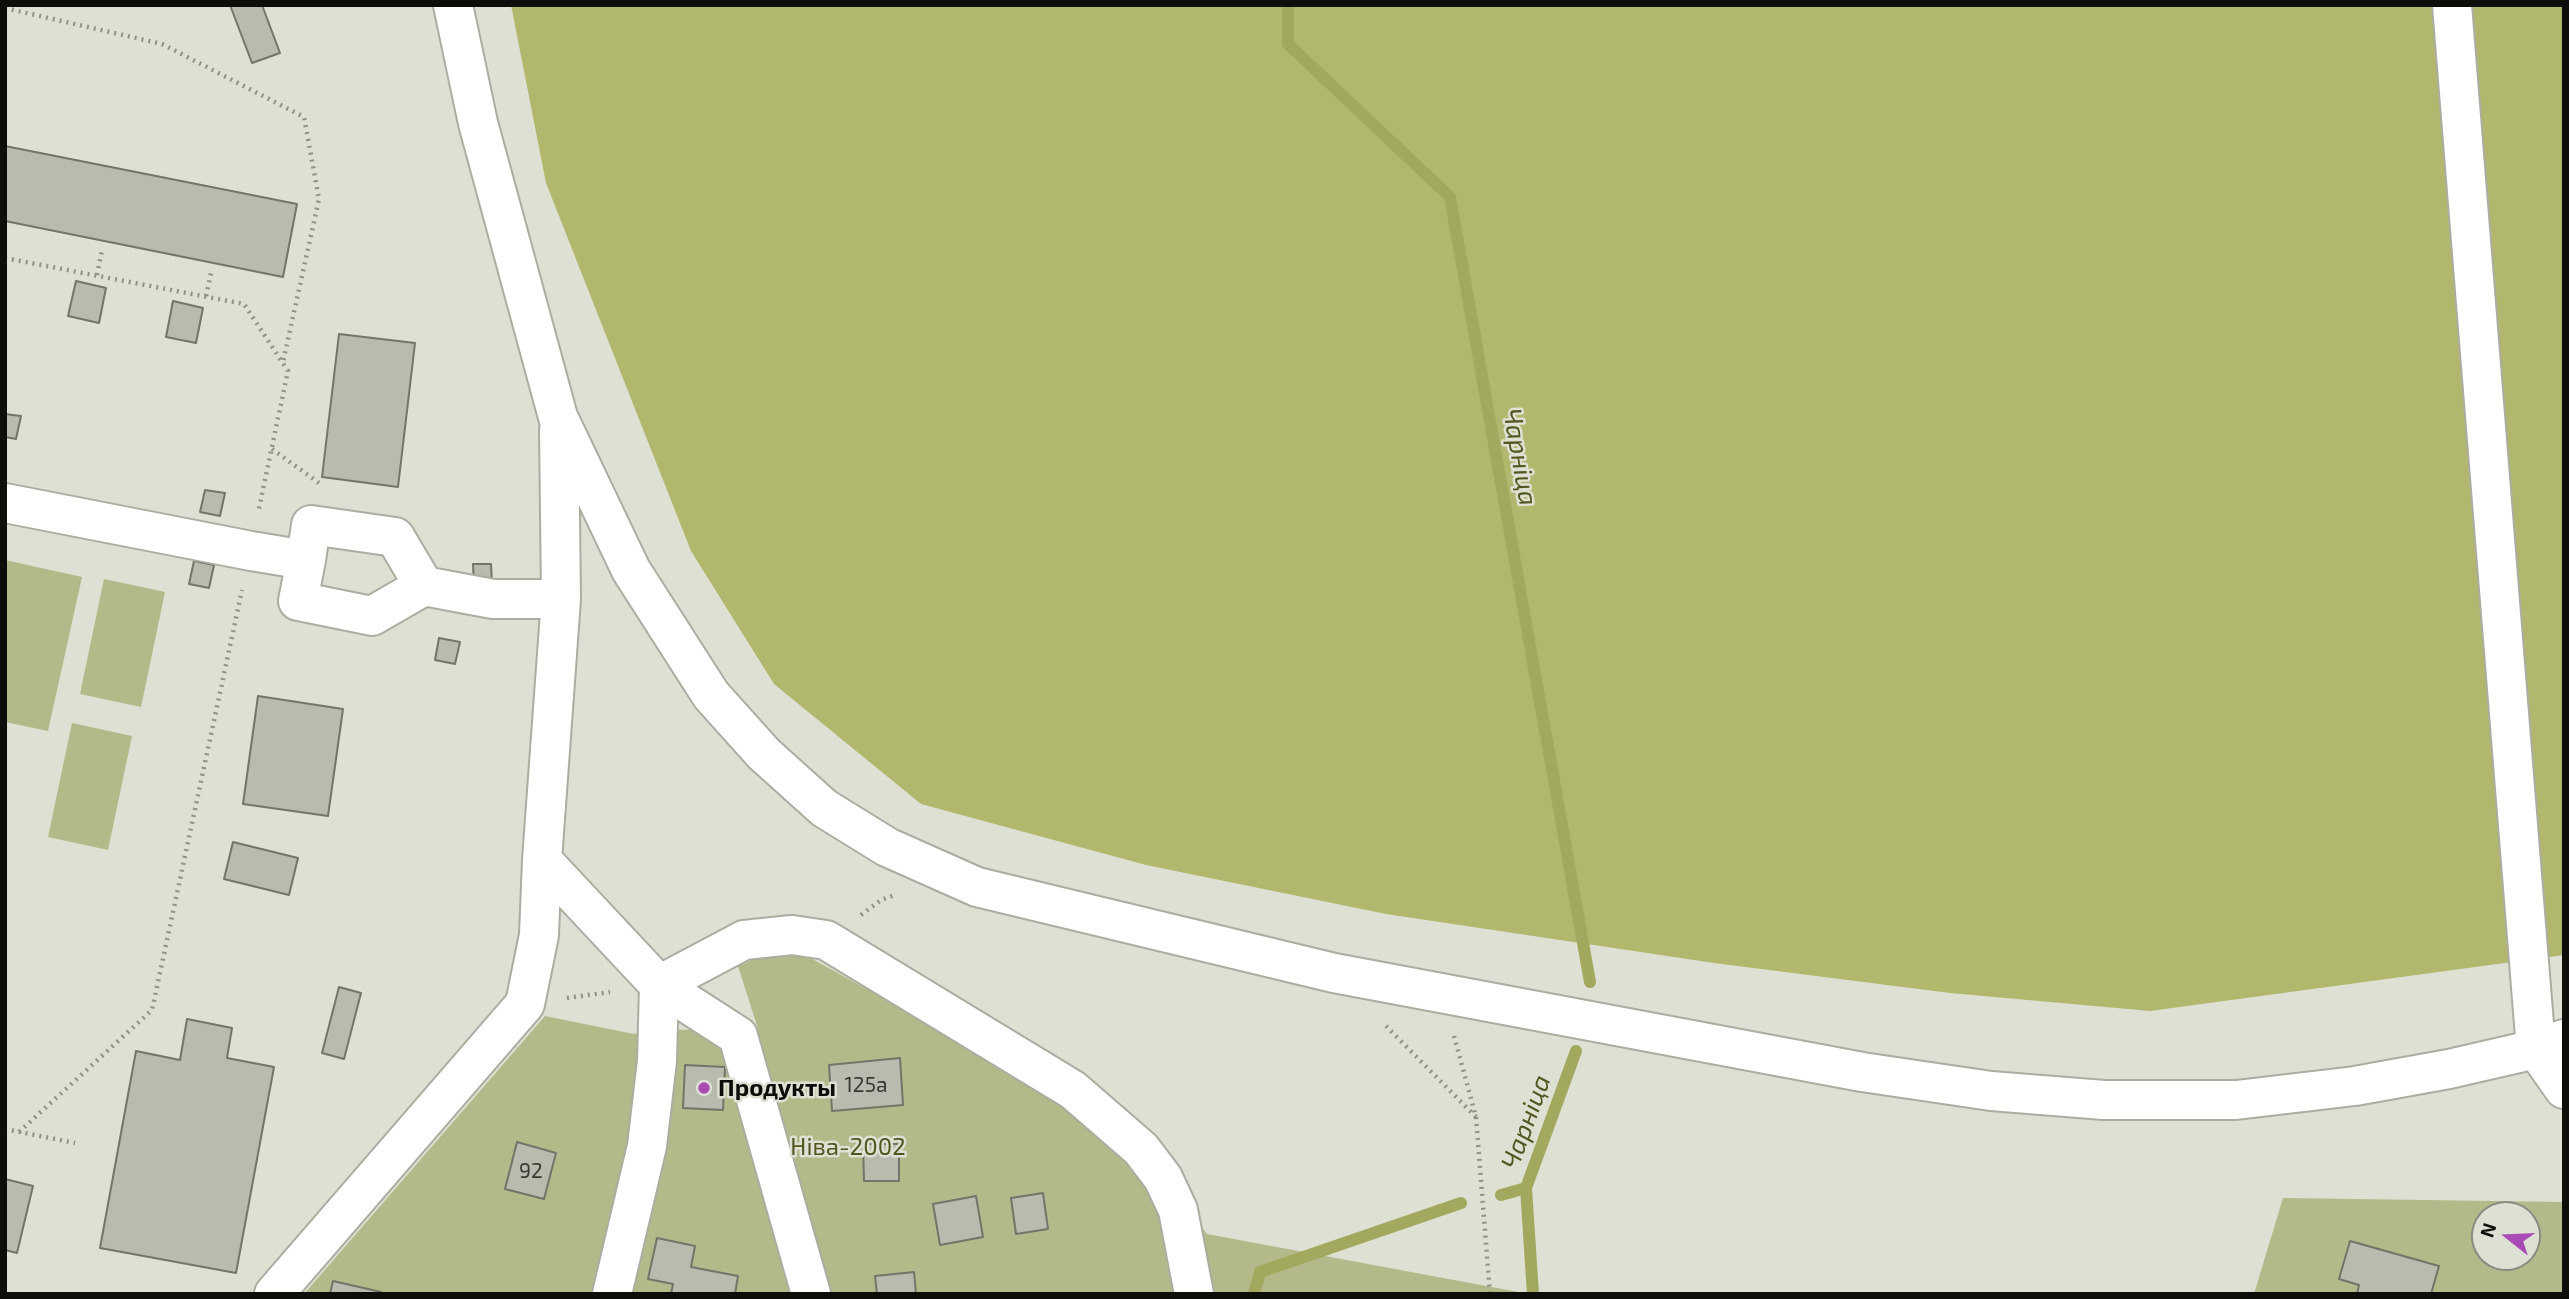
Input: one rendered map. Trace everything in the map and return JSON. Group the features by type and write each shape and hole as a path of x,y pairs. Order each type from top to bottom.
{"street":[{"path":"453,5 478,123 558,417 631,570 711,695 764,754 824,807 887,846 977,887 1334,973 1862,1072 1991,1091 2104,1100 2236,1100 2355,1086 2449,1069 2550,1044"},
{"path":"2452,5 2550,1044 2564,1089"},
{"path":"274,1294 525,1004 539,934 561,599 558,417"},
{"path":"5,503 306,560"},
{"path":"425,586 395,537 311,525 298,601 372,616 425,586 493,599 561,599"},
{"path":"542,860 659,985 738,1036 811,1294"},
{"path":"659,985 744,940 792,935 826,940 1073,1090 1141,1149 1163,1178 1178,1210 1194,1294"},
{"path":"612,1294 647,1146 658,1030 659,985"}],"path":[{"path":"5,8 162,44 304,117 319,200 283,363"},
{"path":"97,275 102,250"},
{"path":"5,258 244,304 288,371 152,1010 19,1132"},
{"path":"206,296 212,269"},
{"path":"826,940 881,900 903,893"},
{"path":"525,1004 659,985"},
{"path":"1443,993 1476,1117 1490,1294"},
{"path":"1381,1021 1476,1117"},
{"path":"5,1129 75,1143"}],"green space":[{"path":"511,5 2564,5 2564,955 2150,1011 1950,993 1714,963 1386,914 1146,865 921,804 774,684 691,551 546,183"},
{"path":"5,560 82,577 48,731 5,722"},
{"path":"104,579 165,592 141,707 80,694"},
{"path":"72,723 132,736 108,850 48,837"},
{"name":"Ніва-2002","path":"787,945 1126,1132 1207,1234 1529,1294 304,1294 545,1016 634,1034 658,1030 758,1029 738,966"},
{"path":"2283,1198 2494,1201 2471,1201 2471,1271 2541,1271 2541,1202 2564,1202 2564,1294 2254,1294"}],"building":[{"path":"230,5 262,5 280,53 252,63"},
{"path":"5,146 297,204 283,277 5,221"},
{"path":"76,281 106,288 99,323 68,316"},
{"path":"173,301 203,308 196,343 166,337"},
{"path":"339,334 415,343 398,487 322,477"},
{"path":"5,414 21,416 16,439 5,437"},
{"path":"205,490 225,493 220,516 200,512"},
{"path":"194,561 214,565 209,588 189,584"},
{"path":"473,564 491,564 492,585 474,586"},
{"path":"439,638 460,642 455,664 435,660"},
{"path":"258,696 343,709 328,816 243,804"},
{"path":"233,842 298,858 289,895 224,879"},
{"path":"339,987 361,993 344,1059 322,1053"},
{"path":"187,1019 232,1028 227,1058 274,1067 236,1273 100,1248 136,1051 180,1060"},
{"path":"900,1058 903,1105 832,1111 829,1065"},
{"name":"Продукты","path":"685,1065 725,1067 723,1110 683,1108"},
{"path":"517,1142 556,1153 544,1199 505,1189"},
{"path":"863,1144 899,1144 899,1181 864,1181"},
{"path":"5,1179 33,1186 17,1253 5,1250"},
{"path":"1043,1193 1048,1229 1016,1234 1011,1198"},
{"path":"976,1196 983,1237 940,1245 933,1204"},
{"path":"657,1238 695,1246 691,1267 738,1276 735,1294 671,1294 673,1284 648,1279"},
{"path":"2350,1241 2439,1266 2431,1294 2357,1294 2359,1285 2339,1279"},
{"path":"914,1272 916,1294 877,1294 875,1276"},
{"path":"333,1281 381,1292 381,1294 330,1294"}],"waterway":[{"name":"Чарніца","path":"1288,5 1288,44 1450,197 1590,982"},
{"name":"Чарніца","path":"1533,1294 1526,1188 1576,1051"},
{"path":"1501,1195 1526,1188"},
{"path":"1254,1294 1260,1272 1461,1203"}],"place":[{"name":"Продукты","path":"704,1088"}]}
